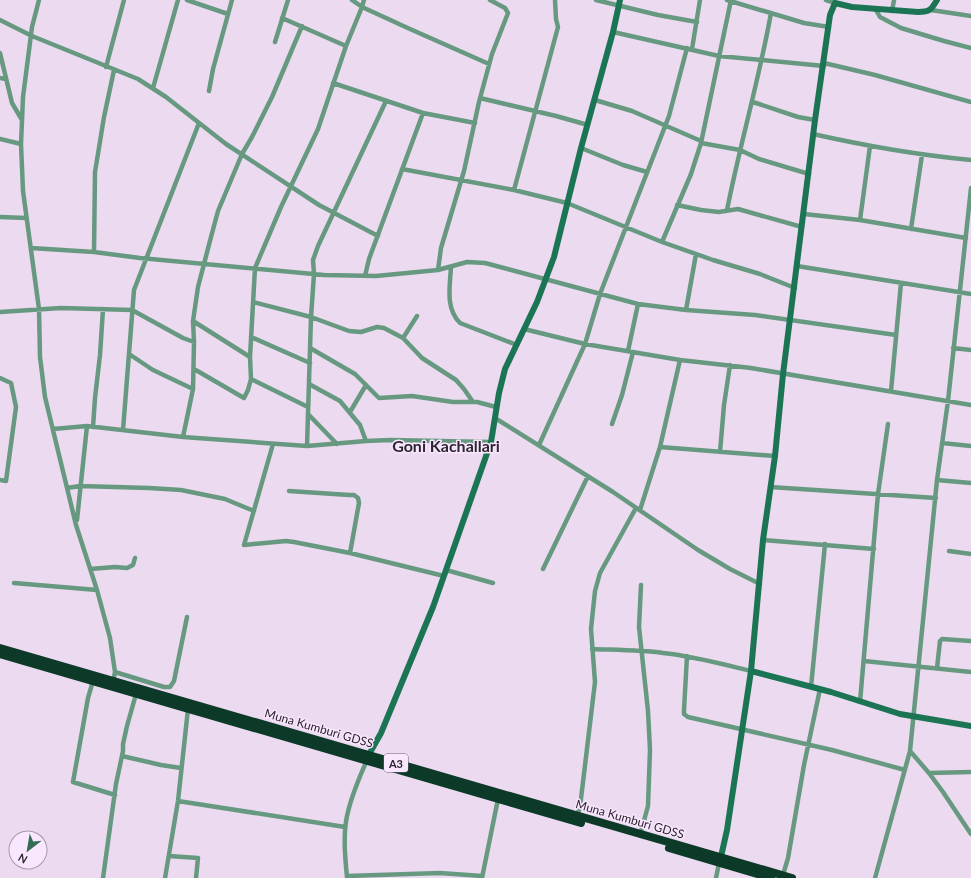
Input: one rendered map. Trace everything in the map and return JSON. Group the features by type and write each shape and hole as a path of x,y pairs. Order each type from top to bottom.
{"highway":[{"name":"Muna Kumburi GDSS","path":"0,648 113,684 368,758 498,799 720,860 792,878"},
{"name":"Muna Kumburi GDSS","path":"0,654 93,681 113,684 136,694 188,709 640,834 771,878"}],"street":[{"path":"39,0 32,27 23,97 21,144 23,191 39,309 40,357 44,390 76,525 97,590 110,638 115,672 113,684"},
{"path":"106,67 124,0"},
{"path":"153,88 178,0"},
{"path":"187,0 228,14"},
{"path":"209,91 213,69 232,0"},
{"path":"275,42 288,0"},
{"path":"352,0 362,7 489,64"},
{"path":"194,368 244,398 251,379 250,357 255,268 318,128 346,46 364,0"},
{"path":"438,270 441,248 461,181 489,64 508,13 506,8 490,0"},
{"path":"514,190 558,27 555,0"},
{"path":"596,0 620,2 658,15 697,22"},
{"path":"539,445 585,344 600,294 665,126 697,22 700,0"},
{"path":"662,242 691,174 701,142 720,56 730,0 804,24 828,27"},
{"path":"826,0 876,10 918,12 926,12 931,10 971,16"},
{"path":"892,11 894,0"},
{"path":"931,10 937,0"},
{"path":"498,799 482,877 440,872 347,877 345,855 347,815 356,787 384,726 433,607 491,442 496,407 505,369 546,279 554,257 566,203 595,100 620,2"},
{"path":"716,878 727,830 751,671 763,540 775,456 815,120 830,15 835,3"},
{"path":"876,10 880,17 901,28 971,48"},
{"path":"727,210 740,150 763,59 771,13"},
{"path":"282,18 346,46"},
{"path":"0,20 32,36 138,79 153,88 226,144 319,204 378,236"},
{"path":"183,437 193,389 193,321 198,287 218,211 242,154 272,97 302,26"},
{"path":"613,32 720,56 824,64 875,75 971,102"},
{"path":"0,53 12,103 22,120"},
{"path":"94,252 95,172 104,117 114,70"},
{"path":"0,78 6,79"},
{"path":"334,83 423,113 475,123"},
{"path":"480,98 588,125"},
{"path":"595,100 632,111 701,142 740,150 759,159 809,174"},
{"path":"307,446 311,317 314,274 313,260 318,246 386,101"},
{"path":"752,102 798,117 815,120"},
{"path":"365,276 423,113"},
{"path":"123,430 134,290 138,276 147,258 198,123"},
{"path":"814,134 922,155 971,160"},
{"path":"0,139 21,144"},
{"path":"860,220 870,146"},
{"path":"581,148 623,165 647,172"},
{"path":"911,229 922,155"},
{"path":"402,169 514,190 566,203 662,242 760,274 794,288"},
{"path":"875,878 910,751 917,667 937,480 948,401 971,188"},
{"path":"677,205 719,212 738,209 802,228"},
{"path":"804,214 860,220 966,238"},
{"path":"0,217 26,218"},
{"path":"31,248 94,252 314,274 365,276 438,270 467,262 485,263 638,304 686,310 755,315 896,335"},
{"path":"686,310 696,254"},
{"path":"797,266 971,294"},
{"path":"451,267 449,295 450,308 454,317 460,323 517,345"},
{"path":"891,391 901,283"},
{"path":"253,302 311,317 349,331 361,332 377,327 384,328 403,338 422,358 456,380 473,402"},
{"path":"612,424 622,395 638,304"},
{"path":"0,312 39,309 132,310 183,338 194,342"},
{"path":"93,427 103,309"},
{"path":"403,338 417,316"},
{"path":"193,321 250,357"},
{"path":"524,329 585,344 680,360 730,365 971,404"},
{"path":"251,338 310,363"},
{"path":"310,348 355,374 379,398 412,396 453,402 473,402 496,407"},
{"path":"953,348 971,350"},
{"path":"129,354 153,370 193,389"},
{"path":"577,816 580,807 595,682 591,629 596,583 600,573 638,509 660,447 680,360"},
{"path":"720,452 724,405 730,365"},
{"path":"0,378 11,383 16,407 6,481 0,480"},
{"path":"251,379 308,406"},
{"path":"309,384 340,401 360,425 366,441"},
{"path":"350,412 366,385"},
{"path":"308,414 337,444"},
{"path":"495,418 588,476 698,550 730,569 760,584"},
{"path":"860,702 878,494 888,424"},
{"path":"53,429 87,426 183,437 307,446 366,441 491,442"},
{"path":"76,525 87,426"},
{"path":"942,443 971,446"},
{"path":"273,444 244,545 286,541 493,583"},
{"path":"660,447 775,456"},
{"path":"543,569 588,476"},
{"path":"937,480 971,483"},
{"path":"67,488 80,486 181,490 225,499 254,512"},
{"path":"770,487 936,498"},
{"path":"290,490 354,495 358,498 358,509 350,553"},
{"path":"763,540 874,549"},
{"path":"811,687 825,544"},
{"path":"949,551 971,554"},
{"path":"90,569 115,567 127,568 133,565 135,558"},
{"path":"14,583 97,590"},
{"path":"640,834 648,806 650,750 648,711 639,627 641,585"},
{"path":"115,672 164,687 170,687 174,681 187,617"},
{"path":"937,668 940,641 942,639 971,641"},
{"path":"592,650 641,650 687,656 811,687 913,717 971,726"},
{"path":"687,656 684,714 688,717 808,744 905,770"},
{"path":"864,662 971,672"},
{"path":"93,681 88,698 72,782 115,795"},
{"path":"783,875 788,858 808,744 820,690"},
{"path":"103,878 127,726 136,694"},
{"path":"166,878 178,801 188,709"},
{"path":"910,751 929,773 971,834"},
{"path":"122,756 181,768"},
{"path":"929,773 971,772"},
{"path":"178,801 346,827"},
{"path":"169,856 198,858 196,878"}],"district":[{"name":"Goni Kachallari","path":"446,445"}]}
